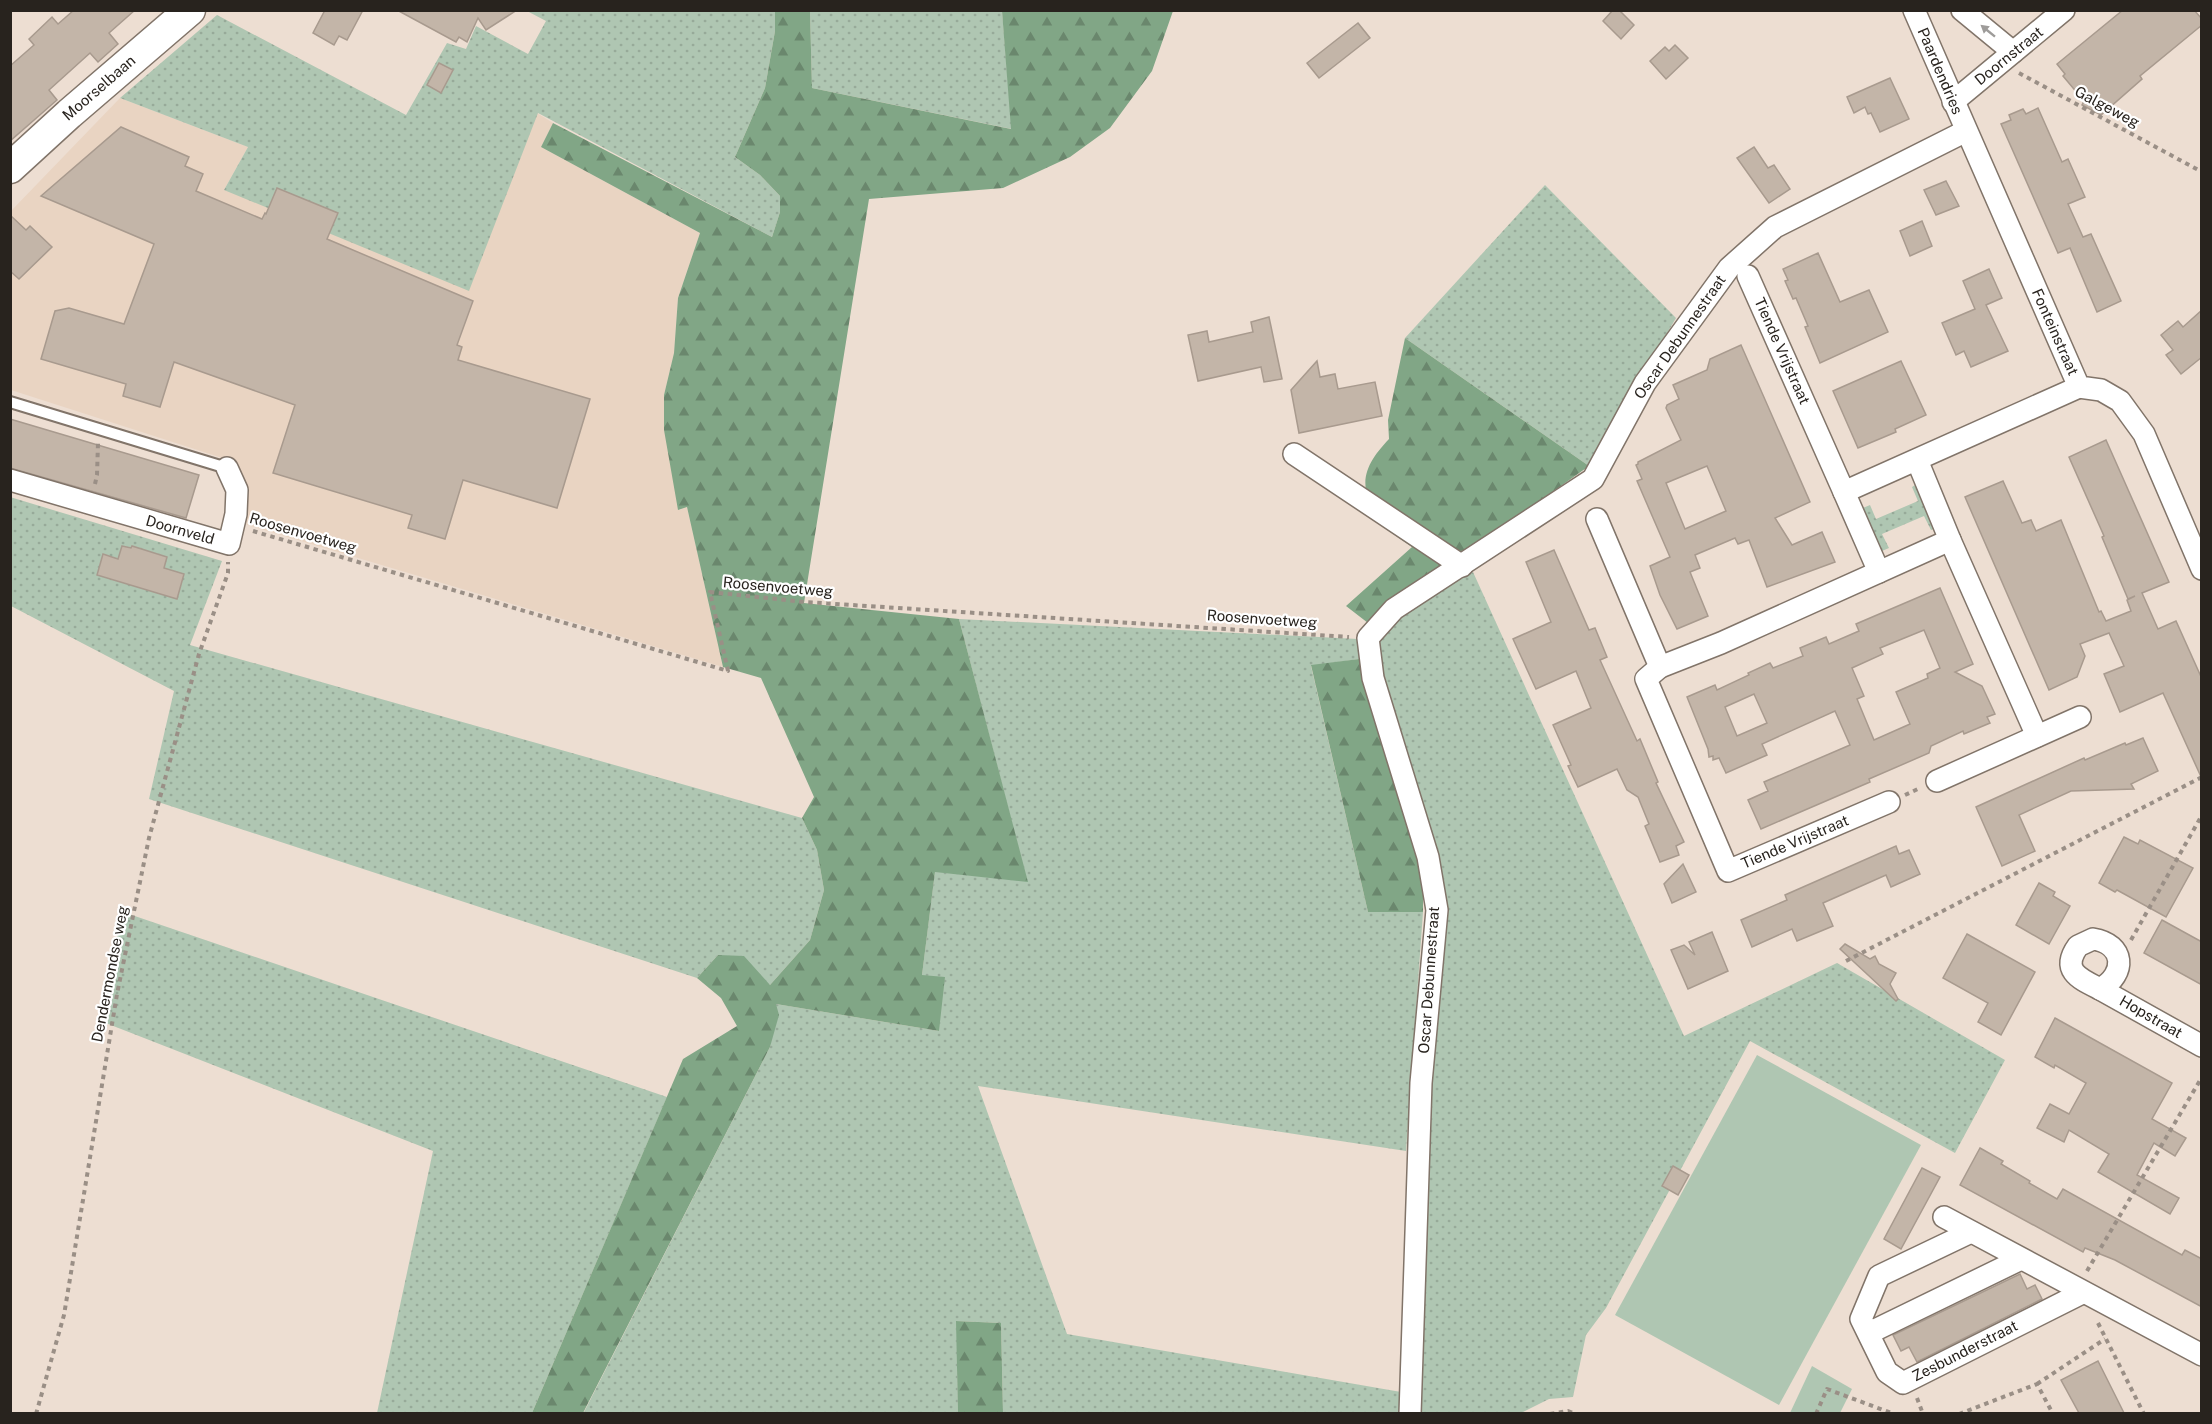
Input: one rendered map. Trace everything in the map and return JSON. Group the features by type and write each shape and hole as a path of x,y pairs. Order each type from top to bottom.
{"main road":[{"name":"Moorselbaan","path":"10,168 190,10"}],"street":[{"name":"Paardendries","path":"1914,10 1966,131"},
{"path":"1962,10 2007,58"},
{"name":"Doornstraat","path":"1953,102 2064,10"},
{"name":"Fonteinstraat","path":"1966,131 2079,387 2101,390 2120,401 2144,434 2202,569"},
{"name":"Oscar Debunnestraat","path":"1410,1413 1421,1083 1437,910 1428,857 1373,678 1368,638 1394,609 1593,479 1645,383 1728,268 1775,227 1966,131"},
{"name":"Tiende Vrijstraat","path":"1748,276 1879,572"},
{"path":"1844,492 2079,387"},
{"path":"1294,454 1462,566"},
{"path":"1917,460 2037,736"},
{"name":"Doornveld","path":"10,480 90,505 231,534 236,514 237,490 227,468"},
{"path":"1598,519 1660,667 1721,643 1950,540"},
{"name":"Tiende Vrijstraat","path":"1660,667 1646,679 1728,871 1889,802"},
{"path":"1937,781 2080,717"},
{"path":"2093,939 2104,941 2116,951 2118,961 2117,974 2109,984 2100,988 2077,978 2072,967 2074,951 2085,941 2093,939"},
{"name":"Hopstraat","path":"2100,988 2202,1046"},
{"path":"1944,1217 2202,1355"},
{"name":"Zesbunderstraat","path":"1971,1232 1879,1276 1861,1319 1887,1371 1903,1383 2079,1291"},
{"path":"1869,1333 2021,1259"}],"lane":[{"name":"Doornveld","path":"10,402 227,468"}],"path":[{"name":"Galgeweg","path":"2007,58 2202,172"},
{"path":"90,505 97,475 97,445 102,429"},
{"name":"Roosenvoetweg","path":"231,534 728,670 710,592 805,602 1368,638"},
{"name":"Dendermondse weg","path":"36,1413 64,1315 117,994 149,838 199,654 228,573 231,534"},
{"path":"1846,961 2202,777"},
{"path":"1889,802 1937,781"},
{"path":"2118,961 2202,815"},
{"path":"2079,1291 2202,1077"},
{"path":"2094,1317 2144,1413"},
{"path":"1959,1413 2037,1384 2105,1339"},
{"path":"2037,1384 2053,1413"},
{"path":"1815,1413 1827,1389 1894,1413"},
{"path":"1550,1413 1568,1411 1575,1413"}],"shaded area":[{"path":"120,98 248,147 224,190 537,113 553,123 541,147 700,233 678,298 674,353 664,395 679,510 687,507 723,667 241,523 247,491 238,463 11,390 11,211"}],"green space":[{"path":"527,11 775,11 775,31 765,88 735,157 760,175 780,196 780,212 772,237 538,113 469,291 224,190 248,147 120,98 217,15 406,115 447,43 466,49 476,26 528,54 546,21"},
{"path":"775,11 810,11 812,88 1011,129 1002,11 1173,11 1152,71 1110,128 1070,157 1003,188 869,199 804,603 959,619 1028,882 935,872 922,975 945,977 939,1031 776,1004 779,1015 770,1047 583,1413 532,1413 683,1059 737,1026 721,998 697,978 718,955 744,956 770,985 810,940 824,890 817,850 802,818 814,797 761,678 723,667 687,507 678,510 664,430 664,395 674,353 678,298 700,233 541,147 553,123 772,237 780,212 780,196 760,175 735,157 765,88 775,31"},
{"path":"810,11 1002,11 1012,129 812,88"},
{"path":"1545,185 1676,318 1589,466 1405,338"},
{"path":"1405,338 1589,466 1368,623 1346,606 1412,547 1383,527 1383,518 1369,499 1365,482 1369,466 1389,439 1388,420"},
{"path":"1917,484 1937,528 1931,530 1924,516 1882,534 1889,548 1882,551 1863,508 1870,505 1876,519 1918,501 1912,487"},
{"path":"10,497 222,561 190,645 802,818 817,850 824,890 810,940 770,985 718,955 697,978 149,799 174,691 11,606"},
{"path":"1473,572 1684,1036 1837,963 2005,1060 1955,1153 1750,1041 1606,1308 1586,1335 1573,1397 1549,1399 1521,1413 1418,1413 1426,1145 1444,906 1377,669 1377,640 1408,610"},
{"path":"959,619 1358,639 1359,659 1311,666 1368,912 1423,912 1406,1151 978,1086 1067,1334 1401,1392 1400,1413 1003,1413 1001,1323 957,1321 958,1413 583,1414 770,1047 776,1004 939,1031 922,975 935,871 1027,881"},
{"path":"1359,659 1423,880 1423,912 1368,912 1311,665"},
{"path":"123,912 667,1097 532,1413 377,1413 433,1151 98,1020"},
{"path":"1757,1055 1921,1145 1779,1405 1615,1315"},
{"path":"956,1321 1001,1323 1003,1413 958,1413"},
{"path":"1812,1366 1852,1389 1840,1413 1790,1413"}],"building":[{"path":"74,10 135,10 109,33 118,44 98,62 90,53 49,90 57,100 10,141 10,66 34,45 29,39 52,17 58,24"},
{"path":"325,10 363,10 347,40 339,36 334,45 313,33"},
{"path":"397,10 517,10 486,30 478,18 467,42 459,37 456,42"},
{"path":"1613,10 1619,10 1634,25 1621,39 1603,21"},
{"path":"2123,10 2194,10 2202,19 2202,25 2140,76 2142,79 2101,115 2082,105 2084,101 2063,76 2065,74 2057,64"},
{"path":"1358,23 1370,38 1319,78 1307,63"},
{"path":"1675,45 1688,58 1666,79 1650,61 1665,47 1669,51"},
{"path":"439,63 453,70 441,93 427,85"},
{"path":"1890,78 1909,119 1880,132 1871,113 1868,114 1865,107 1854,113 1847,97"},
{"path":"2038,108 2062,162 2068,159 2085,197 2068,204 2083,237 2091,234 2121,301 2097,312 2070,248 2058,253 2001,124 2011,120 2009,115 2023,109 2026,114"},
{"path":"121,127 189,157 185,166 203,174 196,191 262,219 277,188 338,213 327,239 473,301 457,345 462,347 458,360 590,399 557,508 463,480 445,539 408,528 412,515 273,473 295,405 174,362 160,407 123,396 126,384 41,359 55,311 69,308 124,324 154,244 41,196"},
{"path":"1754,147 1768,168 1774,165 1790,189 1769,203 1737,158"},
{"path":"1946,181 1959,206 1936,215 1924,190"},
{"path":"10,215 26,230 30,226 52,247 19,279 10,271"},
{"path":"1922,221 1932,246 1910,256 1900,231"},
{"path":"1818,253 1840,302 1869,290 1888,332 1820,363 1805,327 1808,326 1796,298 1793,299 1785,281 1788,280 1783,269"},
{"path":"1989,269 2002,298 1986,305 2008,351 1971,367 1964,351 1956,355 1942,323 1975,309 1963,281"},
{"path":"2202,310 2202,357 2181,374 2166,355 2173,350 2161,335 2178,321 2183,327"},
{"path":"1269,317 1282,379 1264,382 1261,367 1198,381 1188,335 1207,331 1209,342 1253,332 1251,322"},
{"path":"1741,345 1810,502 1775,518 1792,545 1822,532 1835,562 1767,587 1749,540 1738,544 1735,538 1695,555 1700,568 1690,572 1708,616 1677,629 1660,595 1650,566 1670,557 1637,481 1642,479 1636,465 1681,440 1666,408 1667,405 1679,399 1673,385 1707,370 1710,359","holes":["1707,466 1726,511 1685,529 1666,483"]},
{"path":"1317,361 1320,377 1335,374 1338,389 1375,382 1382,416 1299,433 1291,390"},
{"path":"1901,361 1926,415 1895,429 1896,432 1858,448 1833,391"},
{"path":"10,419 199,475 186,518 10,468"},
{"path":"2106,440 2169,582 2142,593 2158,629 2176,621 2202,679 2202,779 2163,693 2120,712 2104,674 2124,666 2109,633 2080,644 2085,656 2077,677 2049,690 1965,497 2003,481 2022,523 2031,520 2036,531 2061,520 2099,612 2101,611 2106,621 2131,611 2127,600 2135,596 2128,599 2102,537 2104,536 2069,457"},
{"path":"122,546 131,548 132,546 167,557 164,568 184,574 177,599 97,575 103,554 118,559"},
{"path":"1554,550 1589,630 1595,628 1607,657 1600,660 1637,741 1640,739 1658,782 1656,783 1684,842 1676,846 1679,855 1660,862 1645,826 1649,824 1638,797 1627,790 1617,769 1578,787 1553,725 1591,708 1576,671 1536,689 1513,639 1551,622 1526,562"},
{"path":"1940,588 1973,664 1955,672 1982,686 1995,714 1987,717 1990,723 1964,734 1963,731 1931,746 1929,753 1869,779 1870,782 1761,829 1748,800 1768,791 1764,782 1850,745 1835,711 1762,744 1767,755 1726,773 1719,758 1713,760 1713,756 1709,757 1708,749 1687,697 1715,685 1717,690 1770,663 1773,668 1803,656 1800,648 1826,637 1829,644 1859,631 1856,624","holes":["1924,630 1940,668 1927,674 1928,678 1896,692 1910,724 1874,740 1857,699 1864,696 1852,668 1883,654 1880,648","1754,694 1767,723 1737,736 1725,707"]},
{"path":"2143,738 2158,771 2131,784 2134,789 2071,791 2019,815 2035,851 2002,866 1976,807 2084,758 2085,760"},
{"path":"2124,837 2138,844 2140,840 2193,868 2166,917 2117,890 2115,892 2099,883"},
{"path":"1896,846 1899,854 1909,850 1920,874 1891,887 1886,875 1823,903 1833,926 1797,941 1792,929 1752,947 1741,920 1787,900 1785,895"},
{"path":"1683,864 1696,892 1672,903 1664,884"},
{"path":"2039,883 2055,892 2053,896 2070,906 2049,944 2016,925"},
{"path":"2162,920 2202,942 2202,985 2144,953"},
{"path":"1712,932 1728,971 1688,989 1671,950 1684,945 1695,955 1689,942"},
{"path":"1967,934 2035,972 2001,1035 1978,1022 1988,1003 1943,978"},
{"path":"1845,944 1870,959 1875,956 1879,964 1896,973 1890,984 1898,999 1896,1001 1840,949"},
{"path":"2055,1018 2172,1083 2152,1119 2186,1138 2175,1156 2154,1143 2137,1175 2179,1198 2170,1214 2098,1172 2109,1154 2069,1130 2064,1142 2037,1128 2050,1104 2069,1114 2086,1083 2055,1065 2054,1068 2035,1057"},
{"path":"1980,1148 2003,1161 2001,1164 2030,1181 2029,1183 2057,1199 2063,1189 2182,1255 2185,1250 2202,1259 2202,1307 2115,1260 2085,1248 2083,1252 1960,1185"},
{"path":"1673,1166 1689,1175 1678,1195 1662,1186"},
{"path":"1922,1168 1940,1177 1901,1249 1884,1239"},
{"path":"2020,1274 2027,1289 2035,1285 2042,1299 1917,1362 1909,1347 1901,1351 1893,1335"},
{"path":"2098,1361 2124,1413 2079,1413 2061,1380"}]}
